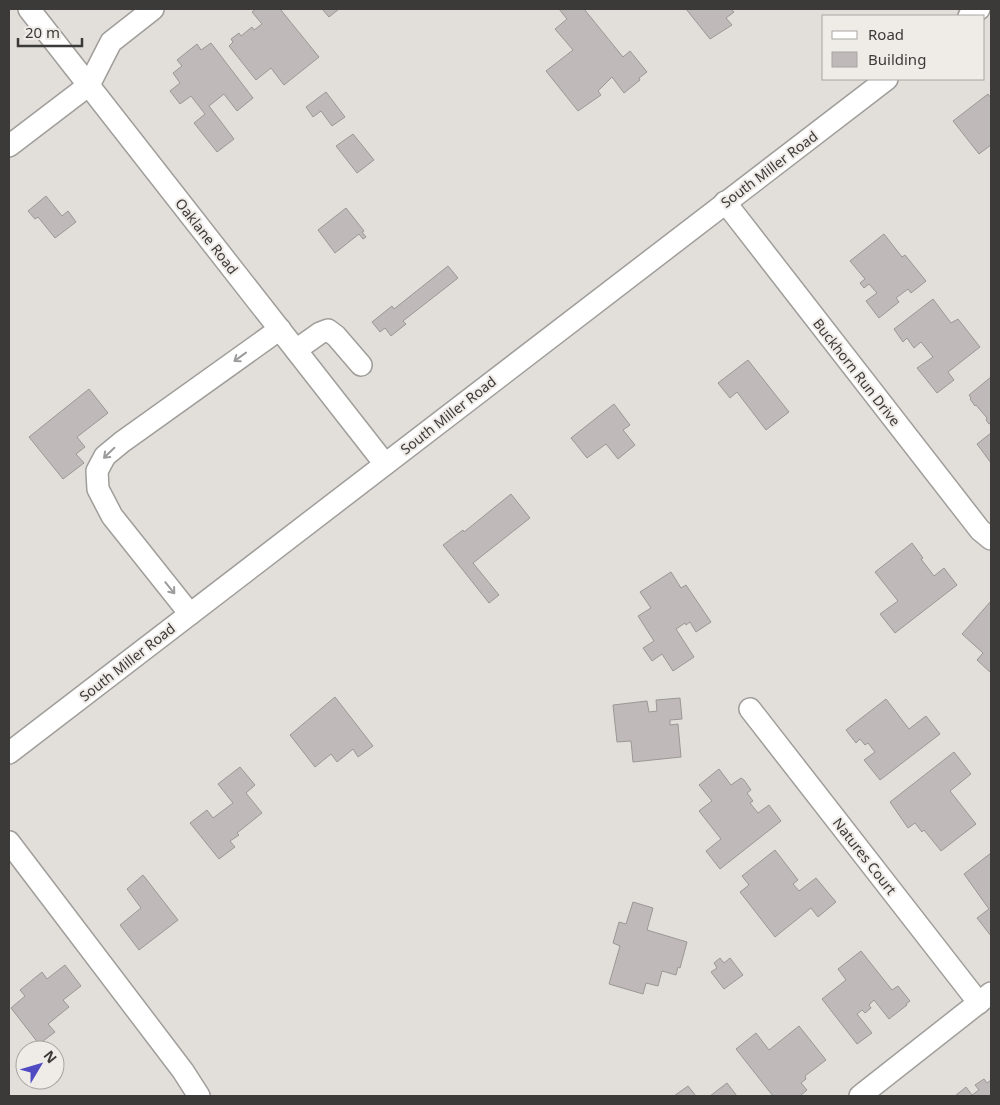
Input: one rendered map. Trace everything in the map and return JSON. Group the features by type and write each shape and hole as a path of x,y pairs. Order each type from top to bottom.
{"street":[{"name":"Oaklane Road","path":"29,9 385,464"},
{"path":"9,146 88,85 111,42 152,9"},
{"name":"South Miller Road","path":"9,753 886,80"},
{"name":"Buckhorn Run Drive","path":"725,202 980,530 991,538"},
{"path":"190,614 112,516 98,489 97,471 105,456 111,451 280,329"},
{"path":"296,350 328,330 336,336 361,365"},
{"name":"Natures Court","path":"750,709 985,998"},
{"path":"9,842 183,1071 199,1096"},
{"path":"860,1096 985,998"}],"building":[{"path":"256,9 280,9 319,57 284,85 271,68 256,80 229,46 233,42 231,39 239,33 241,36 252,27 254,30 262,24 252,12"},
{"path":"322,9 339,9 329,17"},
{"path":"559,9 584,9 623,57 630,51 647,72 624,93 612,77 598,91 601,95 578,111 546,71 573,50 555,29 567,19"},
{"path":"686,9 731,9 734,12 726,18 732,25 710,39"},
{"path":"211,43 253,98 237,111 224,94 209,106 234,139 217,152 194,123 205,114 191,96 180,104 170,91 180,83 173,73 182,66 177,60 197,44 201,50"},
{"path":"326,92 345,117 332,126 321,111 313,117 306,107"},
{"path":"988,94 991,98 991,145 979,154 953,121"},
{"path":"353,134 374,160 357,173 336,146"},
{"path":"46,196 62,216 68,211 76,222 55,238 38,217 35,219 28,211"},
{"path":"346,208 364,231 362,232 366,237 363,239 359,234 335,253 318,230"},
{"path":"884,234 902,257 905,255 926,281 911,293 908,289 896,298 899,302 879,318 866,301 877,293 869,284 864,288 860,283 865,279 850,261"},
{"path":"448,266 458,278 403,321 406,324 391,336 385,328 380,332 372,322 392,306 394,309"},
{"path":"933,299 951,323 958,319 980,347 948,372 954,380 937,393 917,368 933,357 921,342 914,348 907,338 903,342 894,329"},
{"path":"748,360 789,412 766,430 737,392 730,398 718,383"},
{"path":"991,377 991,423 989,424 986,420 987,418 975,406 969,395"},
{"path":"89,389 108,413 77,437 85,447 76,454 84,463 63,479 29,437"},
{"path":"614,404 630,425 623,430 635,445 618,459 606,444 587,458 571,438"},
{"path":"991,433 991,463 977,444"},
{"path":"511,494 530,518 473,563 499,595 489,603 443,545 463,530 464,532"},
{"path":"912,543 934,576 944,568 957,585 895,633 880,614 898,601 875,572"},
{"path":"671,572 681,588 686,585 711,622 696,632 690,622 676,629 694,657 673,671 662,654 652,661 643,648 654,641 638,616 651,608 640,592"},
{"path":"991,601 991,673 977,660 983,653 962,634"},
{"path":"335,697 373,746 358,757 353,749 337,762 331,754 315,767 290,735"},
{"path":"680,698 682,719 670,720 670,725 678,724 681,757 633,762 631,741 617,742 613,705 647,701 649,712 657,711 656,700"},
{"path":"886,699 909,729 926,716 940,734 880,780 864,760 875,752 868,743 865,745 860,739 856,743 846,730"},
{"path":"954,752 971,774 950,791 976,824 941,851 924,830 922,832 915,823 908,828 890,802"},
{"path":"240,767 255,785 246,793 262,813 237,833 239,835 230,841 235,847 219,859 190,823 207,810 213,818 233,803 218,784"},
{"path":"719,769 731,785 741,778 744,780 751,790 747,793 753,801 750,803 758,813 769,805 781,821 720,869 706,851 721,839 699,811 712,801 699,785"},
{"path":"775,850 798,880 793,884 799,891 816,878 836,902 818,917 811,908 775,937 740,892 749,885 742,876"},
{"path":"991,853 991,936 977,918 989,909 964,874"},
{"path":"143,875 178,920 139,950 120,925 141,908 127,889"},
{"path":"633,902 653,908 647,930 687,942 680,968 678,967 676,975 662,971 658,986 646,983 643,994 609,984 620,946 613,943 619,922 626,924"},
{"path":"861,951 892,990 898,986 910,1001 889,1019 874,1000 869,1005 871,1008 865,1013 862,1010 857,1014 872,1033 857,1044 822,999 846,980 838,969"},
{"path":"720,958 724,963 730,958 743,975 724,989 711,972 717,968 714,963"},
{"path":"65,965 81,986 63,1000 69,1007 48,1024 55,1032 44,1040 36,1040 11,1008 25,996 20,990 42,972 47,979"},
{"path":"799,1026 826,1060 805,1076 806,1079 801,1083 807,1090 800,1096 773,1096 736,1049 756,1033 769,1050"},
{"path":"984,1079 987,1083 991,1080 991,1096 955,1096 966,1087 972,1095 979,1090 975,1085"},
{"path":"727,1083 737,1096 710,1096"},
{"path":"688,1086 696,1096 674,1096"}]}
